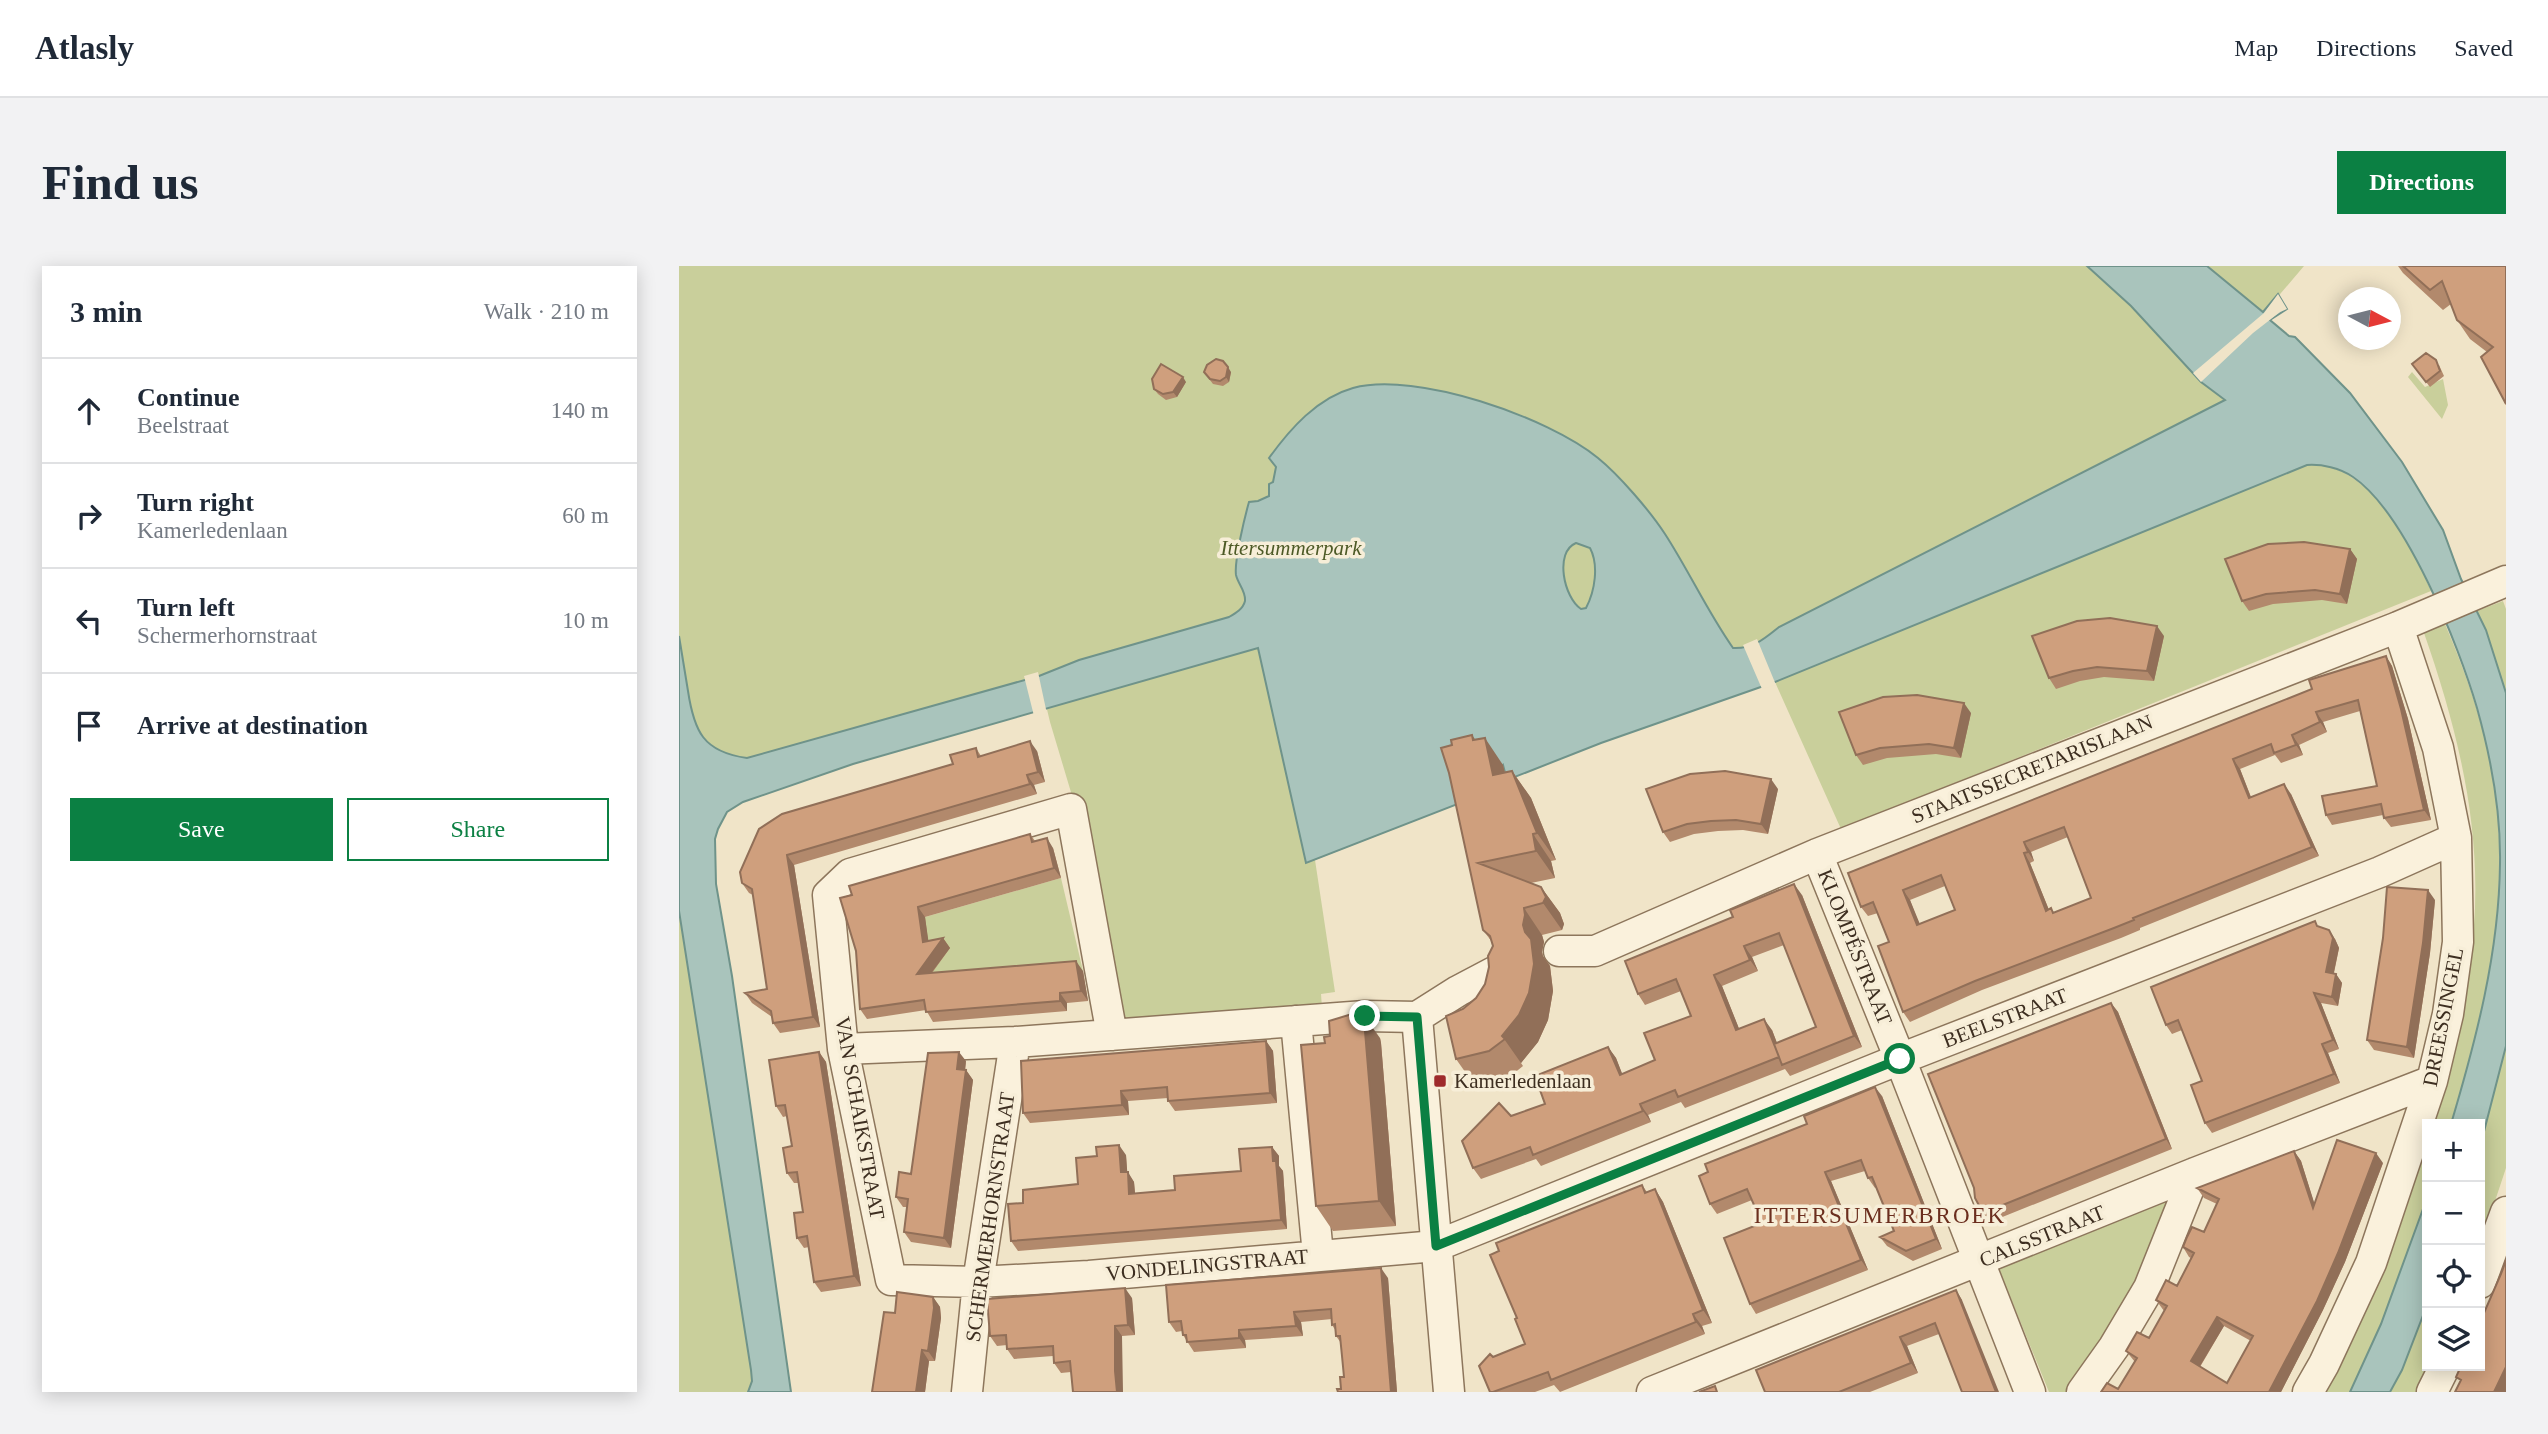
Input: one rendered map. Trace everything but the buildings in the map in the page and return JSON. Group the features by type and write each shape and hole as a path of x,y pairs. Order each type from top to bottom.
{"street":[{"name":"STAATSSECRETARISLAAN","path":"1559,951 1595,951 1817,854 2503,584"},
{"name":"DREESSINGEL","path":"2308,1392 2371,1263 2432,1080 2448,1014 2458,942 2456,838 2438,748 2398,627"},
{"name":"VAN SCHAIKSTRAAT","path":"978,1282 891,1280 843,1049 828,895 850,874 1071,809 1112,1035"},
{"name":"BEELSTRAAT","path":"1436,1246 1900,1059 2380,872 2456,838"},
{"name":"KLOMPÉSTRAAT","path":"1817,854 2030,1392"},
{"path":"843,1049 1015,1042 1365,1016 1417,1017 1494,972"},
{"path":"1417,1017 1449,1392"},
{"path":"1296,1021 1318,1255"},
{"name":"SCHERMERHORNSTRAAT","path":"967,1392 978,1282 1015,1042"},
{"name":"CALSSTRAAT","path":"1653,1392 2432,1080"},
{"path":"2082,1392 2114,1347 2149,1288 2195,1173"},
{"path":"2485,1269 2506,1212"},
{"name":"VONDELINGSTRAAT","path":"978,1282 1164,1271 1436,1246"},
{"path":"2432,1392 2442,1371"}],"green space":[{"name":"Ittersummerpark","path":"679,266 2087,266 2131,306 2201,382 2226,400 1779,627 1601,743 1507,780 1468,800 1315,860 1335,992 1321,994 1322,1008 1138,1023 1119,1014 1076,809 1039,676 747,758 730,756 717,750 697,732 692,718 679,636"},
{"path":"2207,266 2304,266 2264,313"},
{"path":"2412,372 2425,387 2443,379 2448,405 2442,419 2408,377"},
{"path":"2307,465 2329,467 2350,476 2368,490 2399,529 2431,591 1841,829 1775,682"},
{"path":"2503,601 2506,609 2506,693 2486,630 2477,611"},
{"path":"2445,624 2464,671 2480,719 2492,769 2498,819 2500,858 2495,935 2481,1012 2452,1119 2431,1119 2468,975 2474,925 2473,840 2460,756 2424,633"},
{"path":"1061,878 1083,971 865,988 887,928"},
{"path":"679,911 751,1370 752,1381 748,1392 679,1392"},
{"path":"2506,1046 2506,1168 2485,1231 2485,1182 2485,1128"},
{"path":"2422,1145 2422,1212 2381,1324 2350,1392 2323,1392"},
{"path":"2174,1197 2142,1275 2071,1392 2049,1392 1998,1267"},
{"path":"2422,1318 2422,1371 2428,1371 2419,1392 2390,1392 2402,1370"}],"water":[{"path":"2087,266 2207,266 2263,312 2278,294 2287,309 2270,320 2289,336 2295,337 2350,393 2402,462 2443,530 2461,579 2486,630 2506,693 2506,1046 2485,1128 2485,1119 2452,1119 2485,996 2499,897 2499,825 2491,766 2477,708 2444,617 2411,550 2392,520 2373,495 2353,477 2331,467 2307,465 1775,682 1601,743 1507,780 1503,765 1468,800 1306,863 1258,648 853,764 743,802 727,812 718,829 715,839 716,884 732,976 791,1392 748,1392 752,1381 751,1370 679,911 679,636 690,705 703,737 720,751 747,758 1039,676 1079,660 1229,617 1241,609 1245,601 1236,575 1238,549 1249,502 1269,496 1269,484 1273,482 1276,467 1269,458 1305,416 1328,399 1353,388 1380,384 1411,386 1480,401 1547,427 1598,458 1624,483 1659,525 1733,648 1747,647 1779,627 2225,400 2201,382 2131,306","holes":["1576,543 1590,548 1593,555 1594,586 1586,608 1581,609 1566,586 1563,565 1569,548"]},
{"path":"2422,1212 2422,1318 2402,1370 2390,1392 2350,1392 2381,1324"}],"pier":[{"path":"2278,294 2287,309 2253,333 2201,382 2193,373 2264,313"},
{"path":"1757,639 1776,685 1762,689 1743,645"},
{"path":"1038,672 1047,714 1034,716 1024,676"}],"place":[{"name":"Kamerledenlaan","path":"1440,1081"}],"district":[{"name":"ITTERSUMERBROEK","path":"1880,1215"}],"route":[{"path":"1365,1016 1417,1017 1436,1246 1900,1059"}]}
